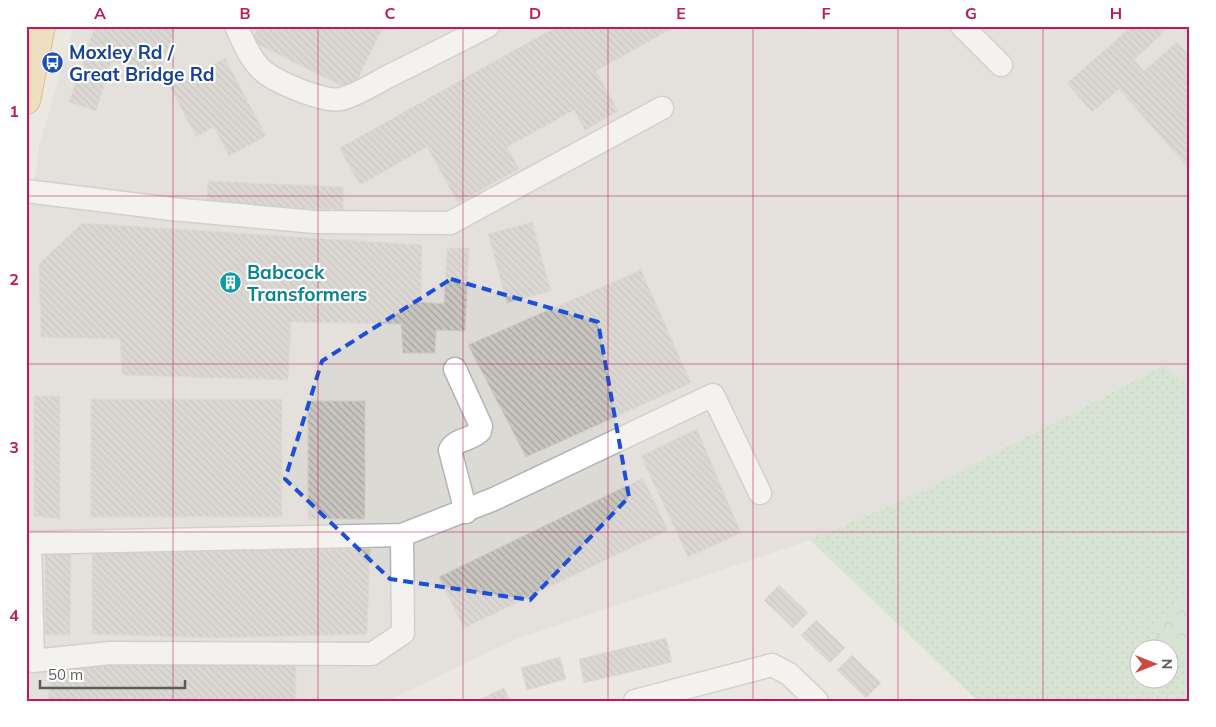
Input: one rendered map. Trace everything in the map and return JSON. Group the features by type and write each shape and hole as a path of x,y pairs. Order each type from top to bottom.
{"highway":[{"path":"26,100 41,26"}],"street":[{"path":"236,26 245,47 261,70 272,77 321,98 332,99 340,99 369,86 488,26"},
{"path":"962,26 1001,65"},
{"path":"26,191 172,209 315,222 450,223 662,108"},
{"path":"455,369 481,426 480,432 455,444 450,450 466,512"},
{"path":"402,535 403,633 372,654 110,653 33,661 28,543 402,535 466,512 713,395 760,493"},
{"path":"635,701 772,665 789,674 817,701"}],"highlighted area":[{"path":"451,279 598,322 629,497 530,600 390,579 285,479 322,361"}],"shaded area":[{"path":"74,26 1190,26 1190,387 1161,366 925,490 810,540 514,640 387,701 26,701 26,240 39,146","holes":["486,65 339,148 323,156"]}],"green space":[{"path":"1162,366 1190,387 1190,592 1153,632 1164,640 1128,640 1128,690 1178,690 1178,650 1190,658 1190,701 978,701 810,540 925,490"},
{"path":"1190,592 1190,658 1178,650 1178,640 1164,640 1153,632"}],"building":[{"path":"95,26 176,26 159,77 112,61 96,111 69,102"},
{"path":"259,26 384,26 352,91 251,41"},
{"path":"558,26 676,26 596,71 618,111 585,130 574,110 507,147 519,169 458,203 427,147 360,185 339,148"},
{"path":"1132,26 1159,26 1164,32 1134,60 1144,71 1177,42 1190,57 1190,170 1119,89 1092,112 1067,83"},
{"path":"225,58 266,136 229,156 214,127 196,137 170,87"},
{"path":"208,181 344,187 343,210 207,204"},
{"path":"532,222 551,291 507,303 488,234"},
{"name":"Babcock Transformers","path":"82,223 422,245 421,302 444,304 447,248 469,248 465,331 436,330 435,353 403,353 401,324 291,322 288,380 122,375 120,339 41,337 39,264"},
{"path":"641,270 691,383 526,457 468,345"},
{"path":"34,396 60,396 60,519 34,516"},
{"path":"91,399 282,399 282,517 91,517"},
{"path":"308,401 365,401 365,519 308,519"},
{"path":"697,429 741,533 688,557 641,456"},
{"path":"643,478 668,530 464,628 439,577"},
{"path":"370,549 367,634 217,638 92,634 92,550"},
{"path":"45,550 71,550 70,635 45,635"},
{"path":"779,585 808,613 793,628 764,600"},
{"path":"816,620 845,648 830,663 801,635"},
{"path":"666,638 672,662 584,683 579,659"},
{"path":"852,655 881,683 866,698 837,670"},
{"path":"560,657 566,679 527,690 521,668"},
{"path":"50,660 296,660 296,701 48,701"},
{"path":"504,688 510,701 477,701"}],"place":[{"name":"Moxley Rd / Great Bridge Rd","path":"53,63"},
{"name":"Babcock Transformers","path":"231,283"}]}
